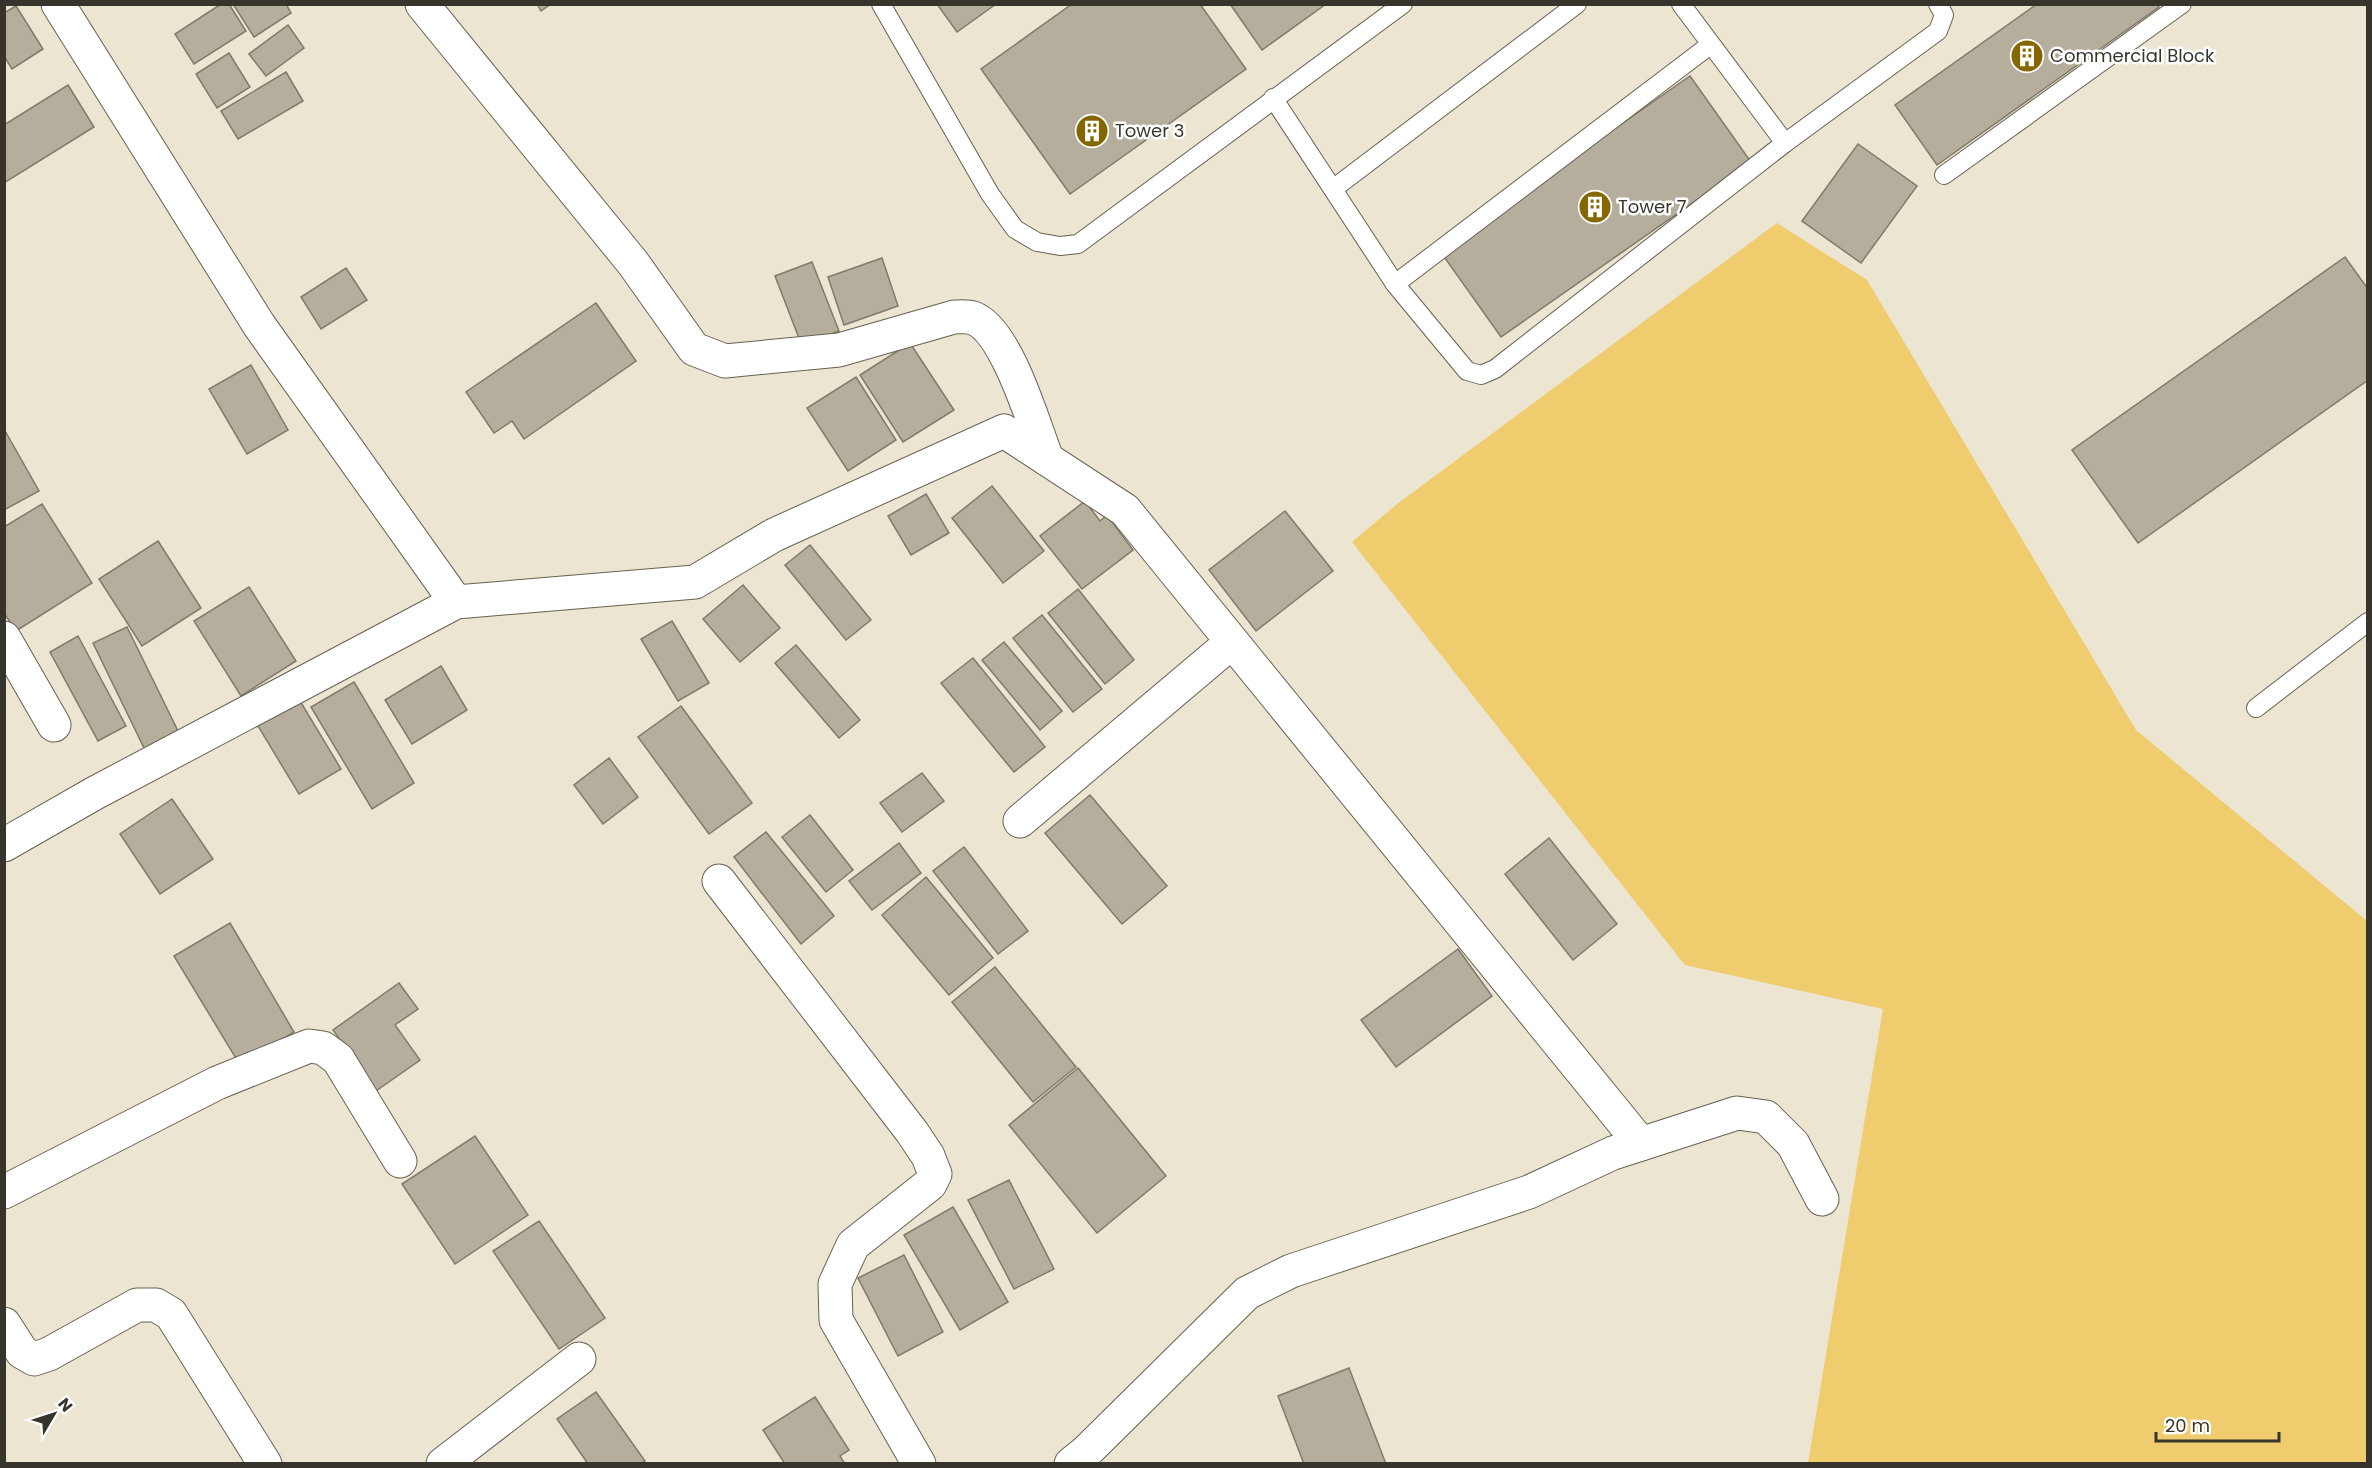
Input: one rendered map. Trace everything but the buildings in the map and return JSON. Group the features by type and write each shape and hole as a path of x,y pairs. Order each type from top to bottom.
{"street":[{"path":"422,4 633,263 693,349 725,361 839,350 954,317 972,318 984,326 1006,352 1047,459"},
{"path":"62,6 259,325 456,602"},
{"path":"4,844 95,793 456,602 696,582 774,535 1004,431 1125,510 1641,1144"},
{"path":"4,638 54,725"},
{"path":"1020,821 1232,642"},
{"path":"719,881 912,1132 928,1156 935,1174 930,1184 853,1245 835,1284 836,1320 919,1464"},
{"path":"4,1192 217,1083 309,1046 323,1048 338,1059 400,1161"},
{"path":"1071,1464 1087,1451 1247,1293 1291,1271 1529,1192 1613,1153 1737,1113 1766,1117 1793,1144 1822,1199"},
{"path":"4,1324 22,1352 34,1359 49,1354 137,1305 156,1305 171,1314 265,1464"},
{"path":"443,1464 579,1359"}],"lane":[{"path":"881,4 990,194 1015,229 1037,242 1060,246 1078,244 1403,4"},
{"path":"1333,189 1577,4"},
{"path":"1273,98 1395,284 1467,371 1481,375 1495,369 1785,143 1938,31 1944,15 1938,4"},
{"path":"1944,175 2182,4"},
{"path":"1682,5 1785,143"},
{"path":"1395,284 1710,45"},
{"path":"2256,708 2367,622"}],"shaded area":[{"path":"1777,223 1867,280 2136,730 2367,921 2367,1463 1808,1463 1883,1009 1685,965 1352,542 1397,504"}],"place":[{"name":"Commercial Block","path":"2027,56"},
{"name":"Tower 3","path":"1092,131"},
{"name":"Tower 7","path":"1595,207"}]}
